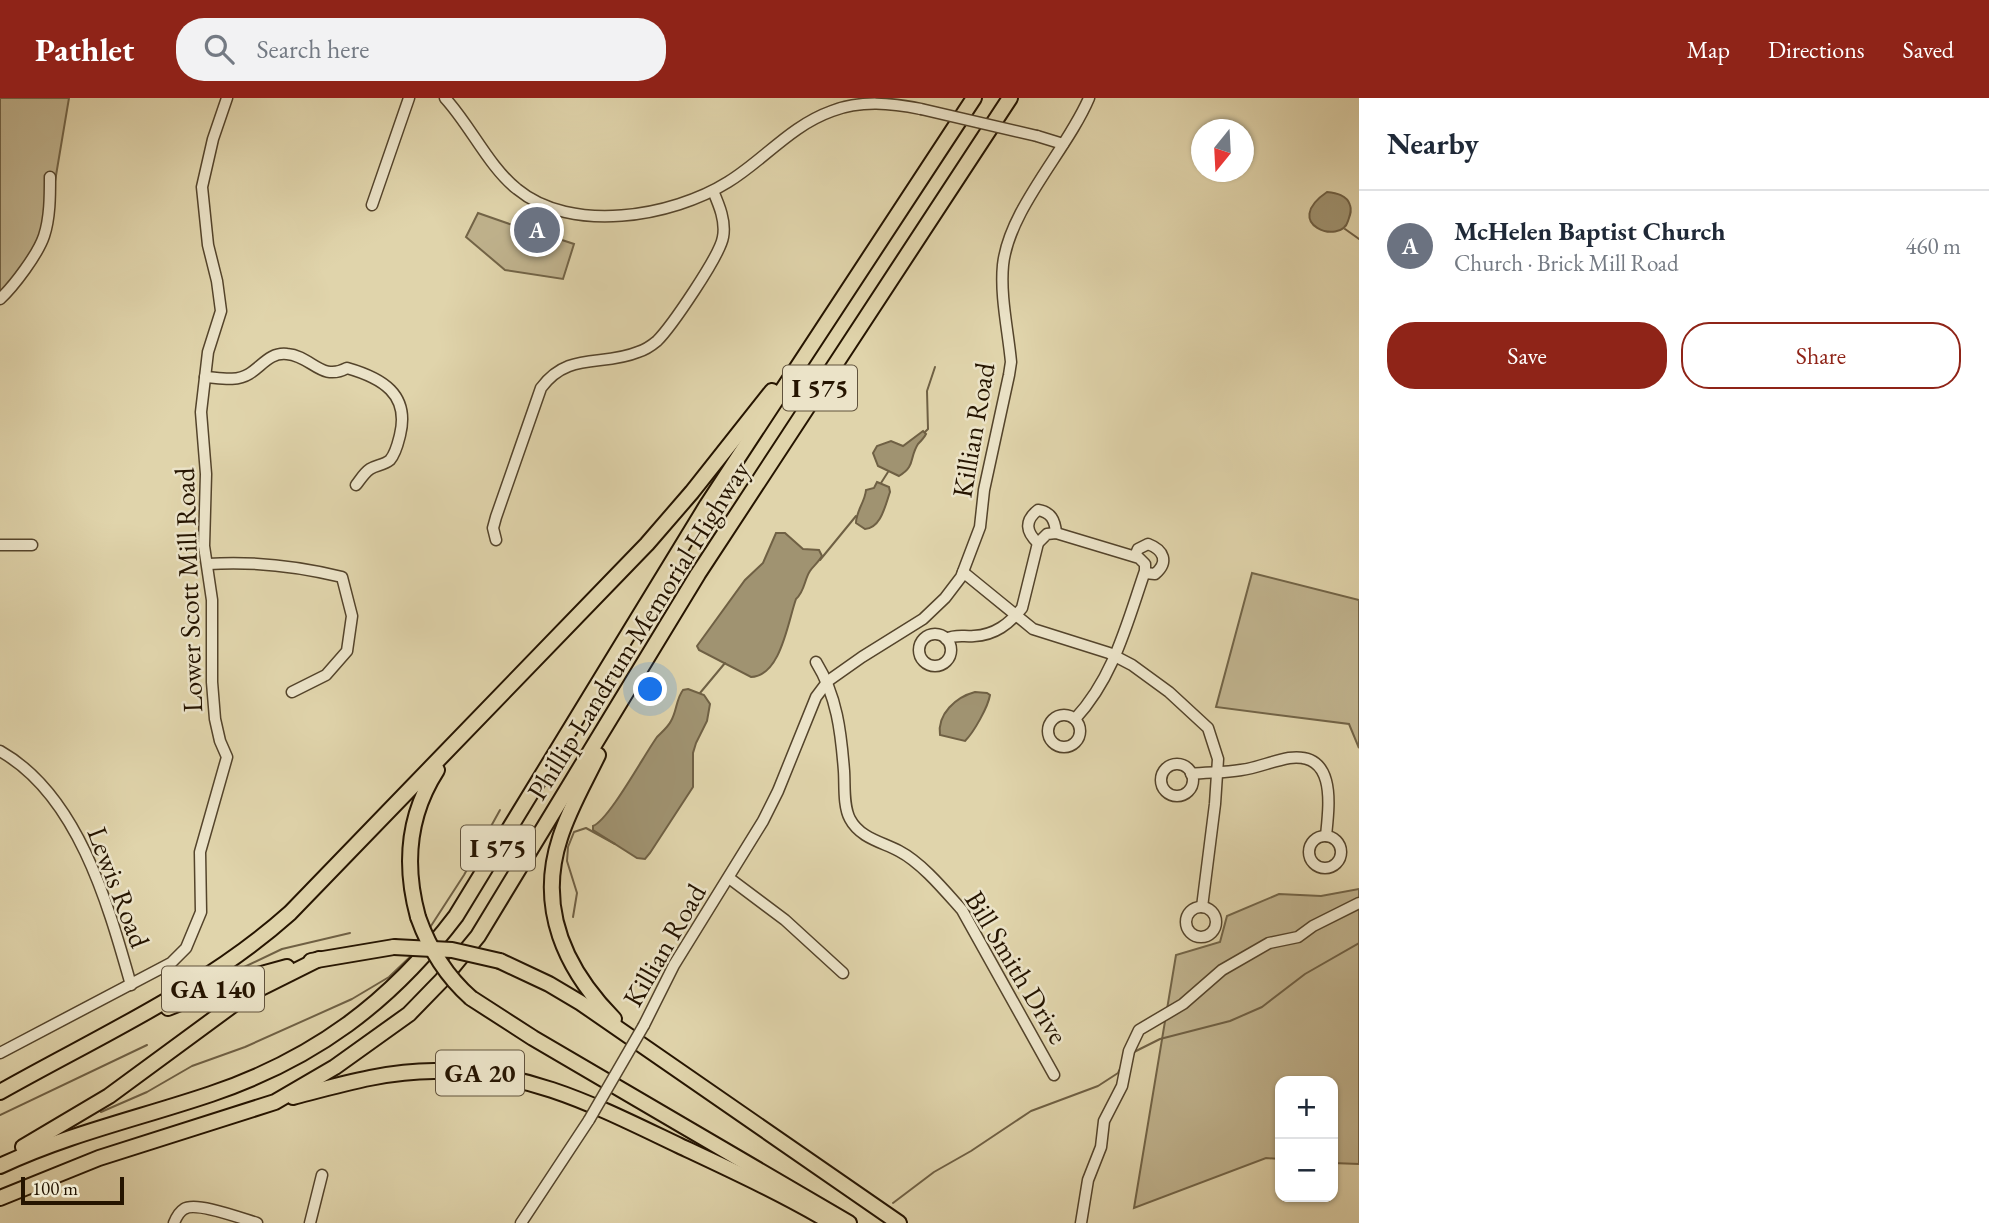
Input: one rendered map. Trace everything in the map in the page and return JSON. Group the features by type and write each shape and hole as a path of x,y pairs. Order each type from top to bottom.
{"highway":[{"name":"Phillip Landrum Memorial Highway","path":"0,1163 84,1132 212,1093 292,1060 373,1007 414,968 456,916 681,547 974,98"},
{"name":"Phillip Landrum Memorial Highway","path":"0,1198 71,1168 275,1102 335,1068 374,1041 421,1002 459,962 495,909 751,491 1010,98"},
{"path":"112,1032 211,974 273,928 308,896 647,544 822,329"},
{"path":"632,1037 588,990 572,966 557,927 552,888 556,851 564,826 634,680"},
{"path":"449,751 423,795 412,837 410,877 418,917 436,957 453,980 471,998 522,1031 849,1223"},
{"path":"0,1163 109,1096 245,996 266,984 319,959 394,947 439,948 499,961 566,993 899,1223"},
{"name":"GA 140","path":"0,1092 112,1032 208,991 265,972 319,959"},
{"name":"GA 20","path":"275,1102 353,1081 405,1072 467,1072 528,1081 603,1108 744,1176 832,1223"}],"street":[{"name":"Lower Scott Mill Road","path":"0,1053 171,963 187,948 201,912 200,852 227,757 220,741 214,708 212,600 204,546 205,446 201,412 211,341 221,311 208,245 202,187 213,139 227,98"},
{"path":"372,205 409,98"},
{"path":"445,98 515,188 540,203 590,216 644,212 679,204 713,191 739,175 788,134 823,114 849,106 902,101 920,109 1063,144"},
{"name":"Killian Road","path":"521,1223 589,1120 644,1025 674,965 763,821 816,697 828,681 923,619 945,598 963,572 980,527 984,490 1011,362 1003,281 1005,252 1014,226 1089,98"},
{"path":"0,299 19,276 44,237 50,177"},
{"path":"496,540 493,528 496,517 541,388 561,369 580,362 636,354 658,341 718,251 724,227 713,191"},
{"path":"205,377 234,379 248,375 270,356 285,353 329,373 337,373 347,368 380,381 397,394 402,410 402,430 397,448 390,459 371,468 356,485"},
{"path":"1038,543 1030,536 1027,525 1030,516 1038,510 1047,511 1054,519 1056,533"},
{"path":"947,639 954,635 989,634 1002,628 1016,616 1022,608 1038,543 1047,534 1056,533 1135,556 1155,575 1164,560 1158,548 1148,544 1138,549 1135,556"},
{"path":"0,545 32,545"},
{"path":"208,564 246,561 268,566 300,566 342,577 352,616 347,651 326,675 292,692"},
{"path":"1075,719 1103,683 1123,639 1145,568"},
{"path":"963,572 1033,629 1115,656 1132,665 1169,692 1208,728 1217,750 1217,771 1202,907"},
{"path":"816,662 828,681"},
{"name":"Bill Smith Drive","path":"828,681 842,741 849,819 870,838 900,851 943,888 962,910 1054,1075"},
{"name":"Lewis Road","path":"0,751 30,772 80,837 131,985"},
{"path":"1191,774 1242,770 1289,758 1308,759 1324,772 1327,782 1326,836"},
{"path":"729,878 785,920 843,973"},
{"path":"1081,1223 1088,1180 1101,1147 1104,1121 1122,1086 1129,1051 1139,1030 1183,1004 1222,970 1269,943 1298,937 1313,926 1359,903"},
{"path":"310,1223 322,1175"},
{"path":"174,1223 184,1208 211,1210 257,1223"}],"shaded area":[{"path":"0,98 69,98 47,229 0,298"},
{"path":"1327,192 1344,197 1351,207 1348,221 1343,228 1335,232 1317,228 1311,222 1309,214 1314,203"},
{"path":"478,213 524,229 523,235 547,246 550,236 574,244 563,279 505,270 466,237"},
{"path":"923,431 926,434 915,449 910,465 899,476 878,466 873,453 877,446 891,441 903,446"},
{"path":"877,482 889,487 890,492 879,521 865,529 856,523 857,514 866,490 874,488"},
{"path":"776,533 785,533 803,549 819,550 822,556 810,571 796,599 776,658 761,674 751,677 699,650 697,646 745,580 763,563"},
{"path":"1252,573 1359,600 1359,748 1349,724 1216,707"},
{"path":"688,689 704,695 710,704 707,721 693,753 693,787 650,853 645,859 637,858 593,830 593,826 617,800 657,737 670,723 683,690"},
{"path":"975,692 990,695 984,712 969,737 965,741 940,735 942,720 949,708 961,698"},
{"path":"1359,889 1359,1164 1338,1163 1338,1076 1275,1076 1275,1159 1266,1158 1134,1208 1176,955 1220,942 1227,916 1279,894 1321,896"}],"waterway":[{"path":"1345,229 1359,239"},
{"path":"925,432 928,429 927,391 935,367"},
{"path":"881,483 888,472"},
{"path":"820,560 856,516"},
{"path":"700,693 725,663"},
{"path":"429,929 464,875 500,810"},
{"path":"573,917 577,893 567,861 568,847 574,832 586,828 615,844"},
{"path":"223,977 282,949 350,933"},
{"path":"1134,1052 1160,1039 1230,1021 1262,1007 1305,974 1359,943"},
{"path":"101,1112 147,1092 192,1066 245,1047 352,999 389,977 413,954"},
{"path":"0,1115 147,1045"},
{"path":"893,1203 934,1172 1031,1111 1098,1086 1118,1073 1121,1067"}],"place":[{"name":"McHelen Baptist Church","path":"537,230"}]}
